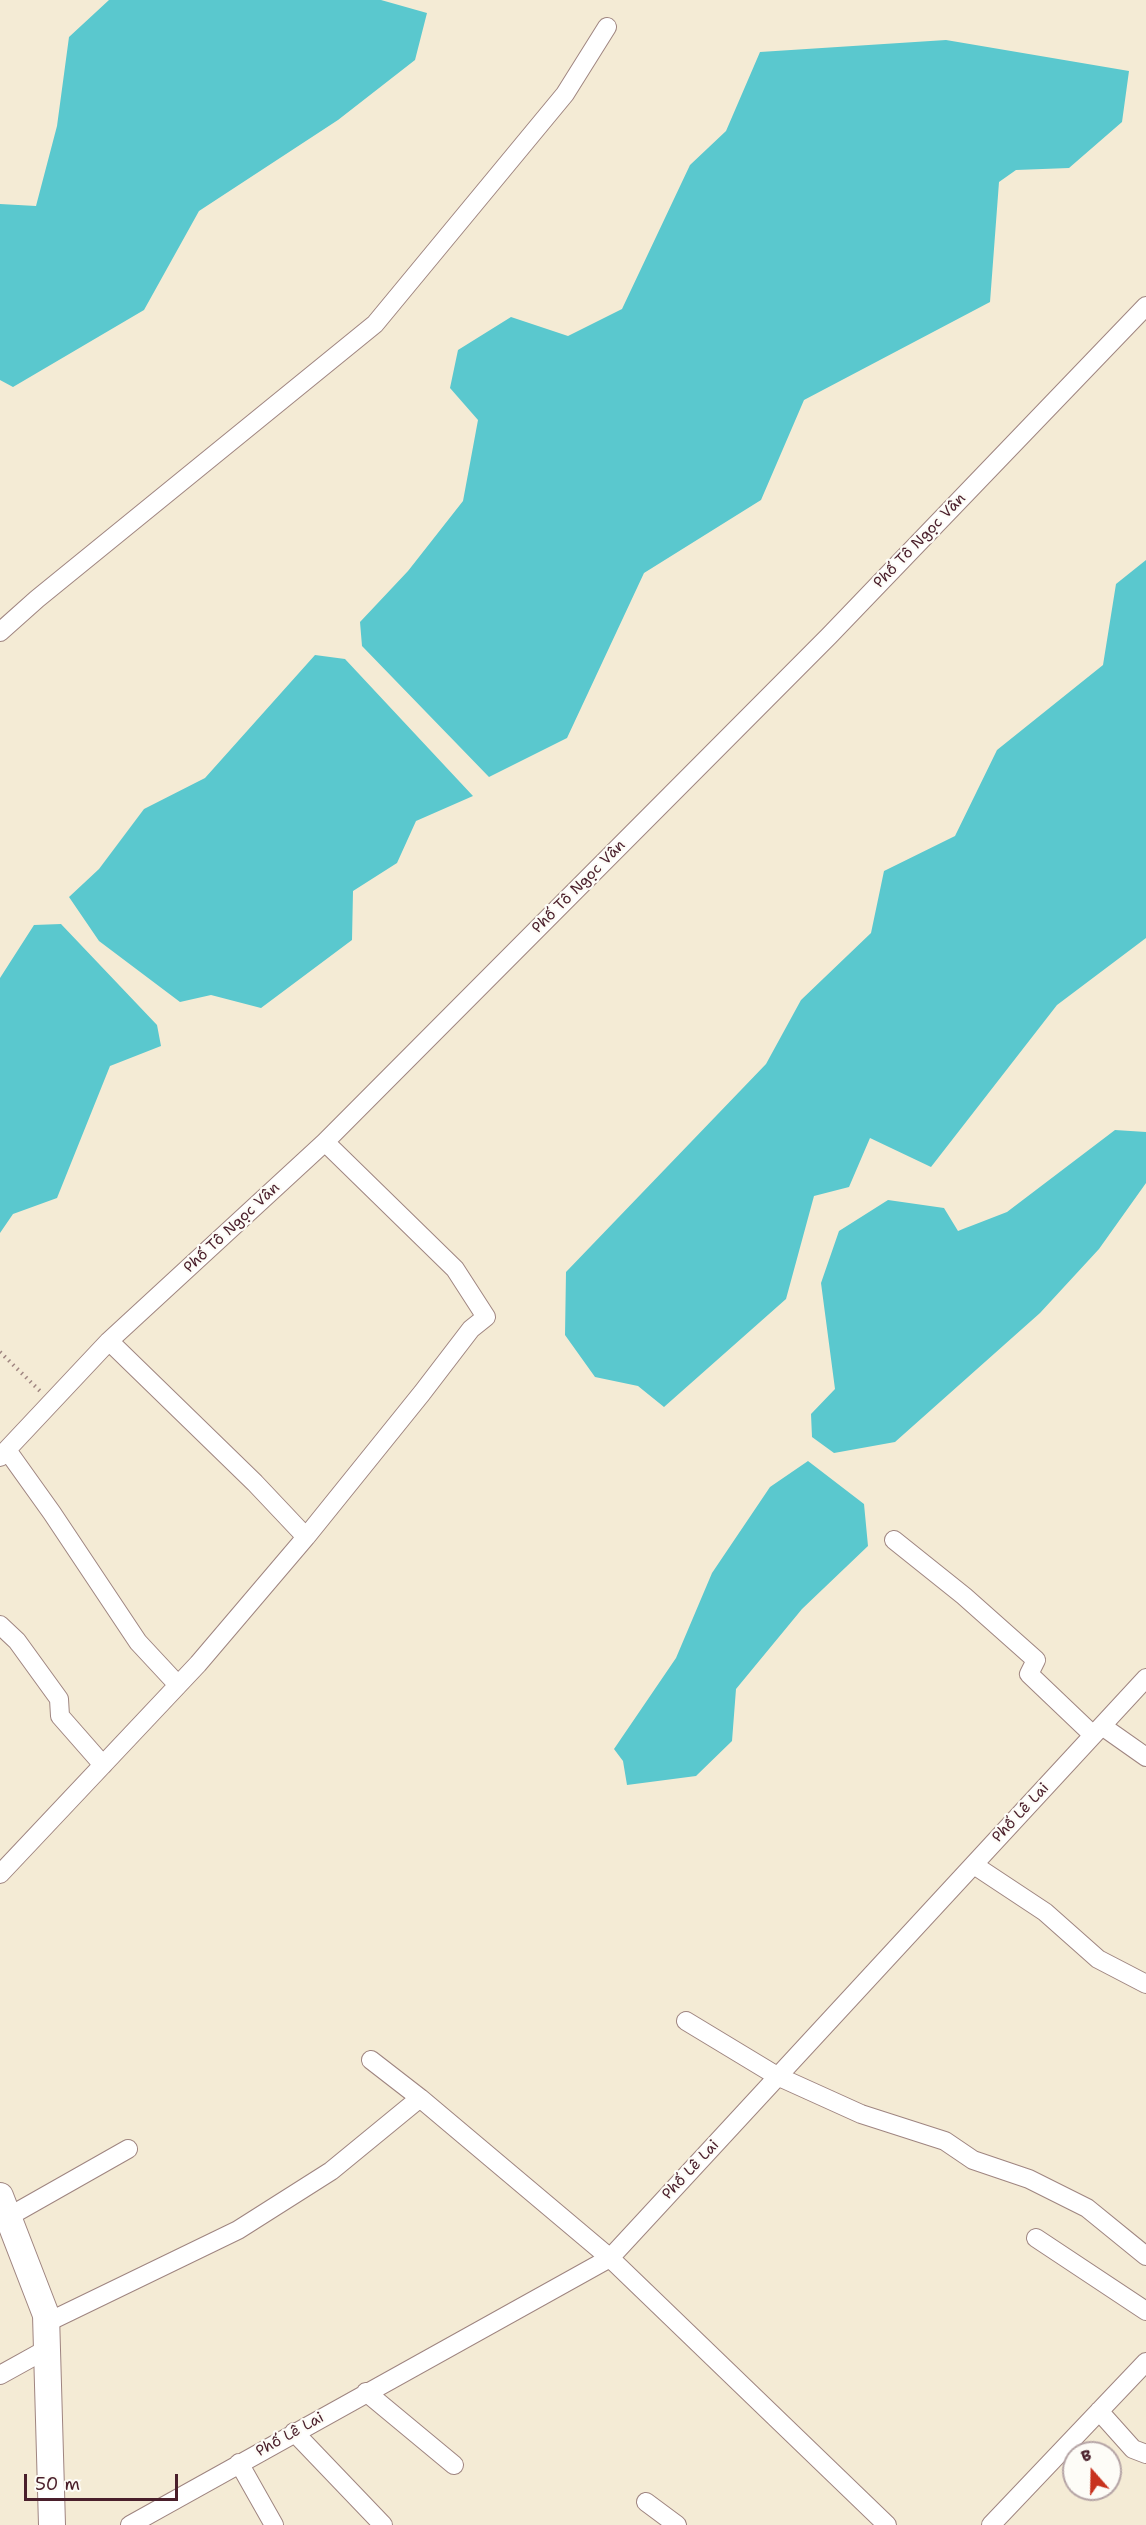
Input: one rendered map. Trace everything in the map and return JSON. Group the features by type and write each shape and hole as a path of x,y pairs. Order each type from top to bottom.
{"street":[{"path":"0,632 37,599 375,324 565,94 607,27"},
{"name":"Phố Tô Ngọc Vân","path":"3,1454 109,1341 325,1142 837,628 1146,306"},
{"path":"0,1874 178,1685 306,1537 471,1329 486,1317 455,1269 325,1142"},
{"path":"109,1341 255,1483 306,1537"},
{"path":"3,1454 52,1513 138,1642 178,1685"},
{"path":"894,1540 964,1596 1036,1660 1029,1674 1061,1707 1097,1731 1146,1757"},
{"path":"0,1625 17,1641 59,1699 60,1716 103,1764"},
{"name":"Phố Lê Lai","path":"130,2525 610,2258 1146,1678"},
{"path":"974,1864 1045,1912 1098,1959 1146,1984"},
{"path":"686,2021 777,2076 861,2114 945,2141 973,2160 1029,2179 1087,2208 1146,2256"},
{"path":"371,2060 420,2098 610,2258 887,2525"},
{"path":"46,2323 238,2230 331,2171 420,2098"},
{"path":"52,2525 46,2315 4,2207 128,2149"},
{"path":"1036,2238 1146,2311"},
{"path":"0,2375 47,2349"},
{"path":"991,2525 1146,2362"},
{"path":"366,2392 454,2465"},
{"path":"1099,2411 1133,2449 1146,2454"},
{"path":"294,2432 383,2525"},
{"path":"239,2463 274,2525"},
{"path":"646,2502 677,2525"}],"path":[{"path":"0,1352 51,1401"}],"water":[{"path":"109,0 381,0 427,13 415,60 338,120 199,211 144,310 13,387 0,380 0,204 36,206 57,126 69,37"},
{"path":"946,40 1129,71 1122,122 1069,168 1016,170 999,182 990,302 804,400 761,500 644,573 567,738 489,777 362,646 360,622 408,571 463,501 478,420 450,388 458,350 511,317 568,336 622,309 690,165 726,131 760,52"},
{"path":"1146,560 1146,938 1057,1005 931,1167 870,1138 849,1187 814,1196 786,1299 664,1407 638,1386 595,1377 565,1335 566,1272 766,1064 801,1000 871,933 884,871 955,836 997,750 1103,665 1116,584"},
{"path":"315,655 345,659 473,796 416,821 397,863 353,891 352,940 261,1008 211,995 180,1002 99,941 69,897 99,869 144,809 205,778"},
{"path":"61,924 157,1025 161,1046 110,1066 57,1198 13,1214 0,1233 0,978 34,925"},
{"path":"1115,1130 1146,1132 1146,1183 1099,1249 1040,1313 895,1442 834,1453 812,1437 811,1414 835,1389 821,1283 839,1231 888,1200 944,1208 958,1231 1007,1212"},
{"path":"808,1461 864,1504 868,1546 802,1609 736,1689 732,1741 696,1776 627,1785 623,1761 614,1749 676,1658 712,1573 770,1487"}]}
